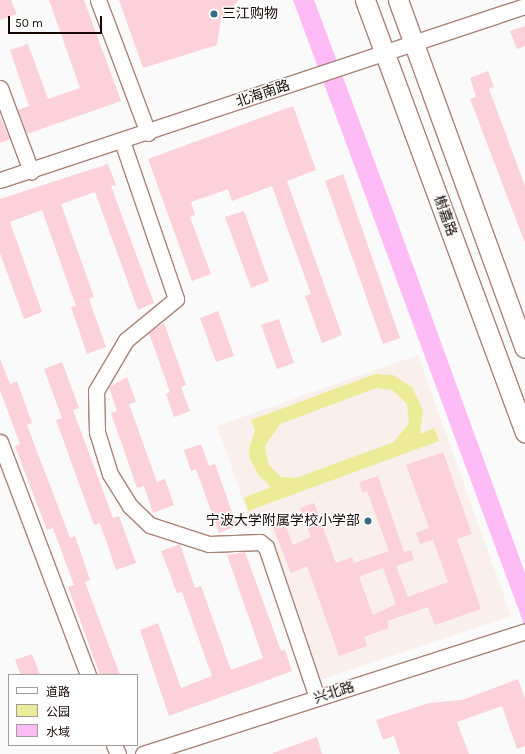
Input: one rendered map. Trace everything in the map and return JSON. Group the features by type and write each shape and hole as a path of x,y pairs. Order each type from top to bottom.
{"main road":[{"name":"榭嘉路","path":"365,0 379,55 525,432"},
{"path":"398,0 521,323 525,348"}],"street":[{"path":"98,0 148,133"},
{"name":"北海南路","path":"0,180 148,133 525,6"},
{"path":"0,88 31,170"},
{"path":"122,141 176,299 126,340 96,390 97,432 110,474 130,506 150,525 209,544 260,542 266,547 317,698"},
{"path":"0,442 88,674"},
{"name":"兴北路","path":"143,754 525,631"}],"shaded area":[{"name":"宁波大学附属学校小学部","path":"418,355 511,616 319,680 268,525 249,517 217,426"}],"green space":[{"path":"375,374 393,375 412,387 423,410 420,434 434,428 439,441 248,511 244,498 271,487 259,476 250,459 249,449 255,430 251,420","holes":["376,388 392,390 407,404 409,423 394,442 296,478 281,477 268,464 265,446 280,424"]}],"water":[{"path":"293,0 314,0 395,216 525,573 525,627"}],"building":[{"path":"0,0 11,0 17,14 0,20"},
{"path":"49,0 84,0 121,101 27,134 18,110 29,106 10,50 28,44 48,99 80,88"},
{"path":"119,0 239,0 221,19 217,45 143,68"},
{"path":"525,26 525,46 517,49 510,31"},
{"path":"488,71 494,87 489,89 525,186 525,243 470,99 476,97 470,78"},
{"path":"293,106 316,170 287,181 342,335 322,343 305,296 311,294 272,186 232,201 228,189 191,202 195,215 190,217 211,274 192,281 148,159"},
{"path":"0,116 10,139 0,143"},
{"path":"108,164 116,185 111,186 154,303 138,310 95,192 61,204 94,297 89,299 106,347 87,354 71,307 76,306 42,210 10,222 42,312 24,319 0,253 0,199"},
{"path":"343,174 400,338 383,344 325,181"},
{"path":"244,211 269,281 251,288 225,217"},
{"path":"218,311 234,356 216,362 200,318"},
{"path":"279,319 294,363 277,369 261,325"},
{"path":"164,323 186,385 181,387 190,411 174,417 166,394 170,392 149,333"},
{"path":"0,359 10,384 17,381 32,423 27,425 70,538 75,536 90,580 85,582 120,674 100,674 68,587 74,585 53,528 47,530 15,446 20,444 0,390"},
{"path":"62,362 79,408 73,410 113,518 119,516 136,563 116,570 100,523 94,525 56,420 62,418 44,369"},
{"path":"127,377 136,402 129,404 157,482 165,479 174,505 153,513 144,486 137,488 111,413 117,411 109,387"},
{"path":"201,444 209,466 215,464 237,526 219,533 196,469 191,471 184,450"},
{"path":"443,452 472,534 457,539 481,609 435,625 428,607 387,621 389,628 364,637 367,646 339,656 307,566 291,573 270,519 281,514 293,545 311,537 300,508 314,503 336,563 352,557 354,563 389,551 367,491 363,493 359,482 378,476 404,552 411,550 414,560 396,566 408,597 448,582 433,540 420,544 416,533 429,528 406,465","holes":["383,568 396,604 373,615 359,577"]},
{"path":"180,544 195,588 201,586 231,670 263,658 227,555 245,552 281,651 285,650 292,671 169,716 140,630 158,623 181,688 212,676 182,592 177,593 161,551"},
{"path":"32,654 40,674 21,674 15,660"},
{"path":"518,679 525,699 525,746 517,749 502,706 457,722 469,754 400,754 394,736 383,740 376,720 429,703 462,700"},
{"path":"317,737 322,754 273,754 273,753"}],"place":[{"name":"三江购物","path":"214,14"},
{"name":"宁波大学附属学校小学部","path":"368,521"}]}
